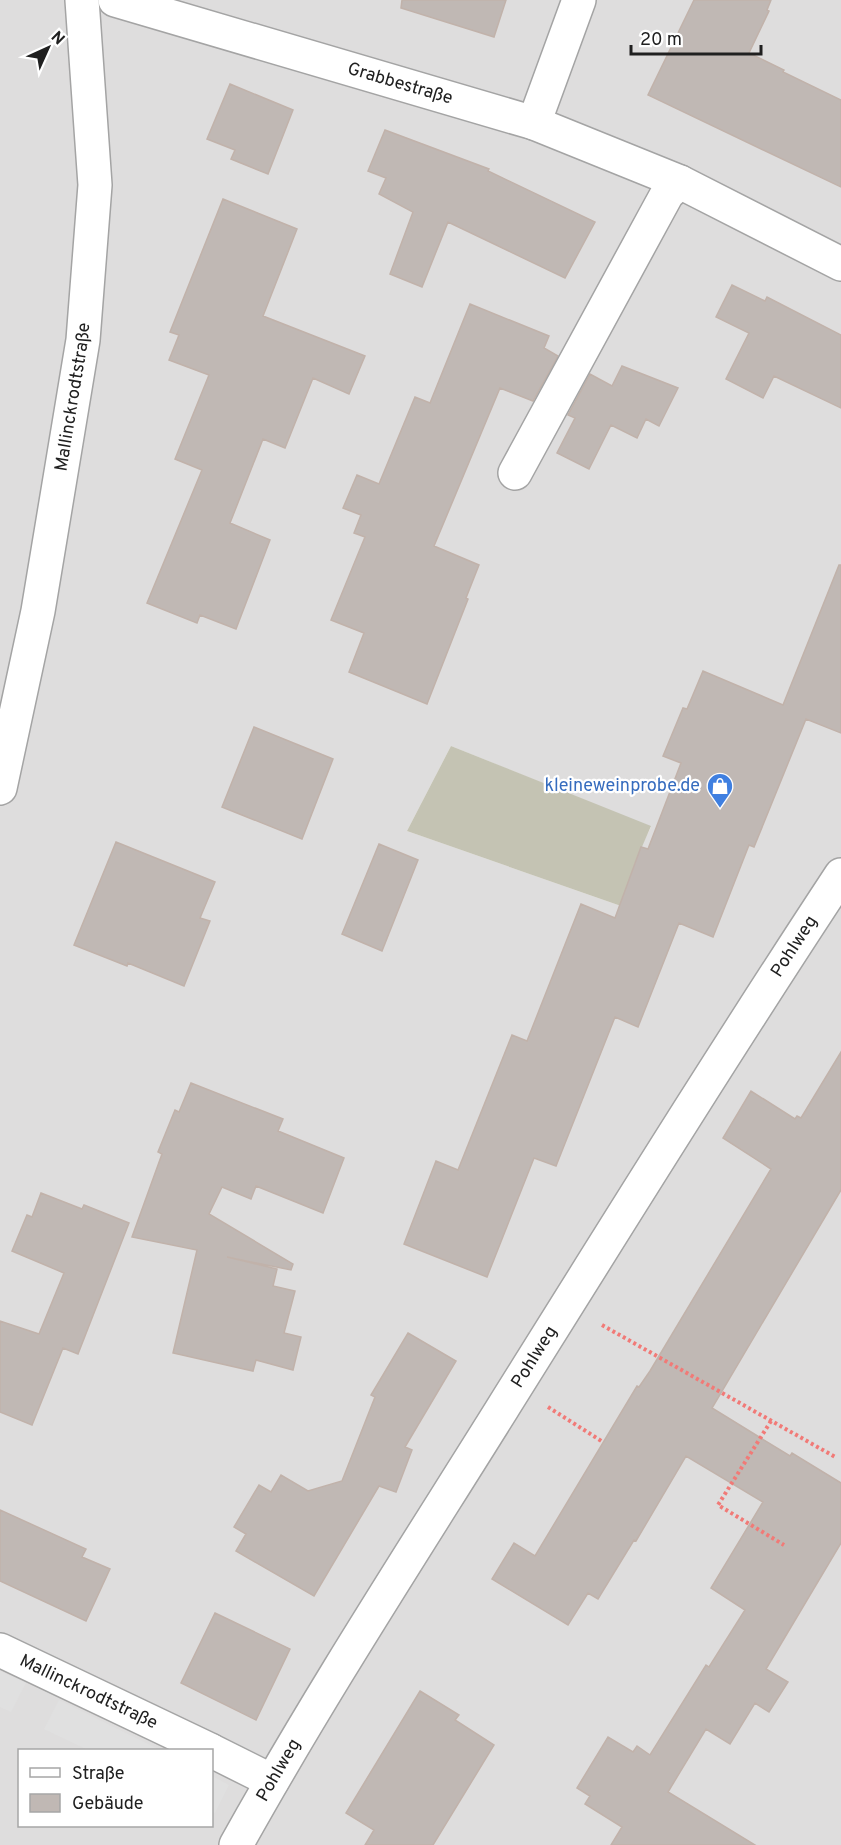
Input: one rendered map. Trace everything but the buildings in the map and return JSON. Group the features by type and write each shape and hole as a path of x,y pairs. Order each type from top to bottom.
{"street":[{"name":"Mallinckrodtstraße","path":"0,788 38,610 83,340 95,184 82,0"},
{"name":"Grabbestraße","path":"115,0 534,123 680,182 841,264"},
{"path":"534,123 579,0"},
{"path":"515,473 667,195 680,182"},
{"name":"Pohlweg","path":"236,1845 272,1781 567,1306 725,1053 841,875"},
{"name":"Mallinckrodtstraße","path":"0,1650 207,1749"},
{"name":"Mallinckrodtstraße","path":"213,1752 272,1781"}],"path":[{"path":"567,1306 837,1458"},
{"path":"545,1405 603,1442"},
{"path":"771,1421 718,1505 784,1545"}],"shaded area":[{"path":"0,0 841,0 841,1845 0,1845","holes":["451,746 651,827 641,847 621,906 407,831"]},
{"path":"451,746 651,826 635,863 621,906 407,831"},
{"path":"0,1671 26,1683 11,1712 0,1707"},
{"path":"59,1700 158,1749 86,1749 44,1729"},
{"path":"213,1777 229,1785 215,1813 213,1812"}],"place":[{"name":"kleineweinprobe.de","path":"720,809"}]}
